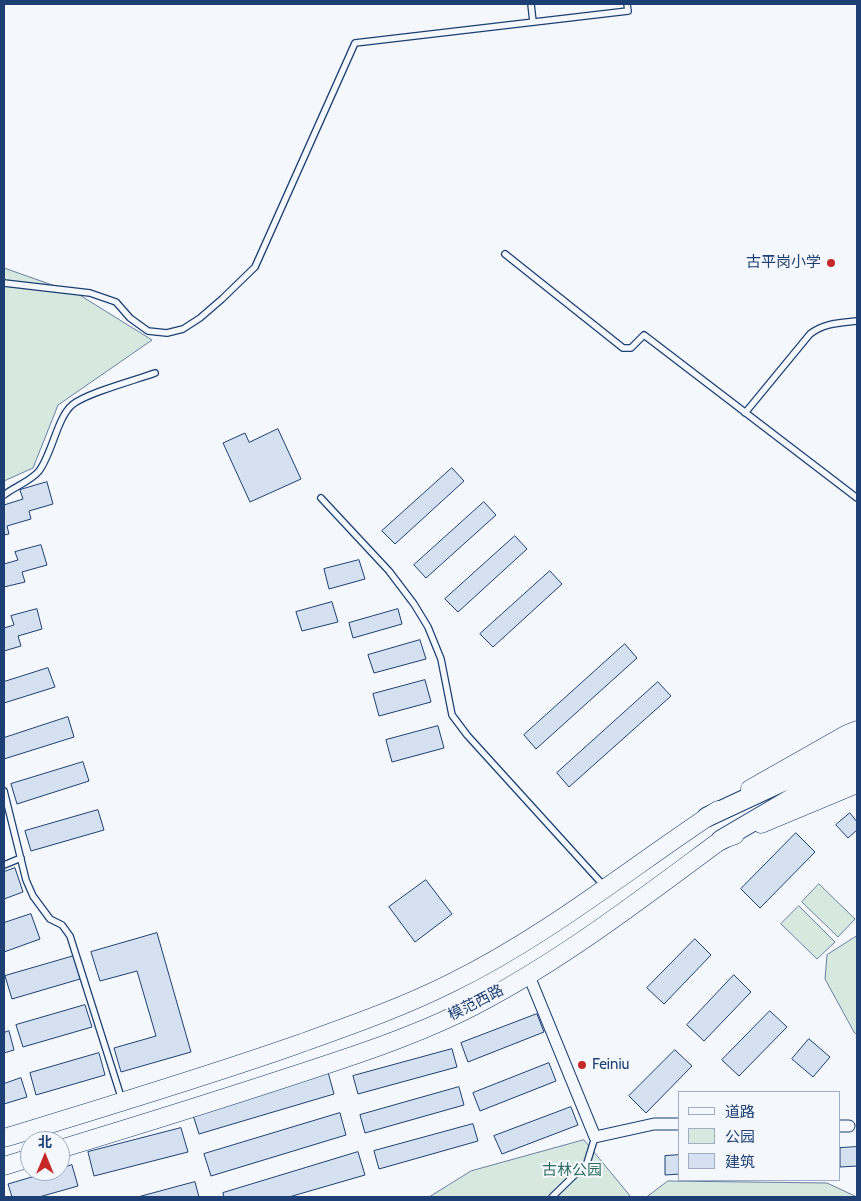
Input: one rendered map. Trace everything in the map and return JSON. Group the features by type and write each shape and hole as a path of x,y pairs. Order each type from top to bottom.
{"highway":[{"path":"707,817 855,734"},
{"path":"721,840 801,793 857,767"}],"main road":[{"name":"模范西路","path":"70,1146 210,1103 382,1046 460,1013 528,976 583,942 721,840 857,784"},
{"name":"模范西路","path":"4,1138 208,1076 376,1017 452,983 508,953 606,889 707,817"},
{"path":"4,1166 20,1161"}],"street":[{"path":"528,976 595,1137 654,1124 678,1124"}],"lane":[{"path":"531,4 533,22"},
{"path":"4,283 90,293 116,302 130,318 148,331 167,333 183,329 222,299 255,267 355,43 628,11 627,4"},
{"path":"505,254 623,348 631,348 644,335 857,498"},
{"path":"745,413 810,334 818,328 830,324 857,321"},
{"path":"4,495 38,472 46,460 64,417 72,405 92,395 155,373"},
{"path":"320,498 389,570 424,619 441,658 452,715 467,735 606,889"},
{"path":"4,791 26,880 33,896 50,919 62,925 70,936 122,1102"},
{"path":"4,865 21,858"},
{"path":"552,1197 587,1163 595,1137"}],"green space":[{"path":"4,268 78,294 152,340 58,405 33,468 4,481"},
{"path":"819,884 855,919 838,937 802,902"},
{"path":"799,906 835,942 817,959 781,924"},
{"path":"857,936 857,1035 825,979 827,955"},
{"name":"古林公园","path":"584,1140 631,1197 429,1197 471,1171"},
{"path":"668,1181 827,1183 857,1197 647,1197"}],"building":[{"path":"278,429 301,479 250,502 223,443 245,433 249,442"},
{"path":"452,468 464,481 395,544 382,531"},
{"path":"47,482 53,504 29,511 31,519 7,526 9,534 4,535 4,505 23,499 20,490"},
{"path":"484,502 496,515 426,578 414,565"},
{"path":"515,536 527,549 458,612 445,599"},
{"path":"41,545 47,565 22,572 25,582 4,587 4,564 18,560 15,552"},
{"path":"359,560 365,579 329,589 324,569"},
{"path":"550,571 562,584 493,647 480,634"},
{"path":"332,602 338,622 302,631 296,612"},
{"path":"37,609 42,629 18,636 21,646 4,651 4,628 14,625 11,616"},
{"path":"398,609 402,624 353,638 349,623"},
{"path":"420,640 426,659 374,673 368,655"},
{"path":"625,644 637,658 536,749 524,735"},
{"path":"48,668 55,687 4,703 4,682"},
{"path":"425,680 431,702 379,716 373,694"},
{"path":"658,682 671,696 569,787 557,773"},
{"path":"68,717 74,737 4,759 4,738"},
{"path":"438,726 444,748 392,762 386,740"},
{"path":"83,762 89,781 17,804 11,784"},
{"path":"98,810 104,830 31,851 25,831"},
{"path":"850,813 857,822 857,830 848,838 836,825"},
{"path":"796,833 815,852 760,908 741,889"},
{"path":"15,868 23,892 4,899 4,872"},
{"path":"426,880 452,914 415,942 389,907"},
{"path":"31,914 40,939 4,952 4,923"},
{"path":"157,933 191,1052 121,1072 114,1048 156,1036 137,971 100,981 91,952"},
{"path":"695,939 711,955 664,1004 647,988"},
{"path":"74,956 80,979 12,999 5,976"},
{"path":"734,975 751,992 704,1041 687,1025"},
{"path":"85,1005 92,1027 23,1047 16,1025"},
{"path":"770,1011 787,1027 739,1076 722,1060"},
{"path":"537,1014 544,1032 468,1062 461,1043"},
{"path":"9,1031 14,1050 4,1053 4,1033"},
{"path":"809,1039 830,1057 813,1077 792,1059"},
{"path":"452,1049 457,1067 358,1094 353,1076"},
{"path":"675,1050 692,1066 646,1113 629,1096"},
{"path":"99,1053 105,1075 36,1095 30,1073"},
{"path":"549,1063 556,1081 480,1111 473,1093"},
{"path":"328,1072 334,1094 199,1134 192,1112"},
{"path":"21,1078 27,1097 4,1104 4,1084"},
{"path":"459,1087 464,1105 365,1133 360,1115"},
{"path":"571,1107 578,1125 502,1154 494,1136"},
{"path":"340,1113 346,1135 211,1176 204,1154"},
{"path":"473,1124 478,1141 379,1169 374,1151"},
{"path":"181,1128 188,1152 94,1176 88,1152"},
{"path":"857,1147 857,1166 841,1167 841,1148"},
{"path":"358,1152 365,1175 289,1197 224,1197 223,1193"},
{"path":"678,1155 678,1174 665,1175 665,1156"},
{"path":"72,1165 78,1186 39,1197 12,1197 8,1184 20,1180 70,1181 70,1166"},
{"path":"195,1182 199,1197 138,1197"}],"place":[{"name":"古平岗小学","path":"831,263"},
{"name":"Feiniu","path":"582,1065"}]}
